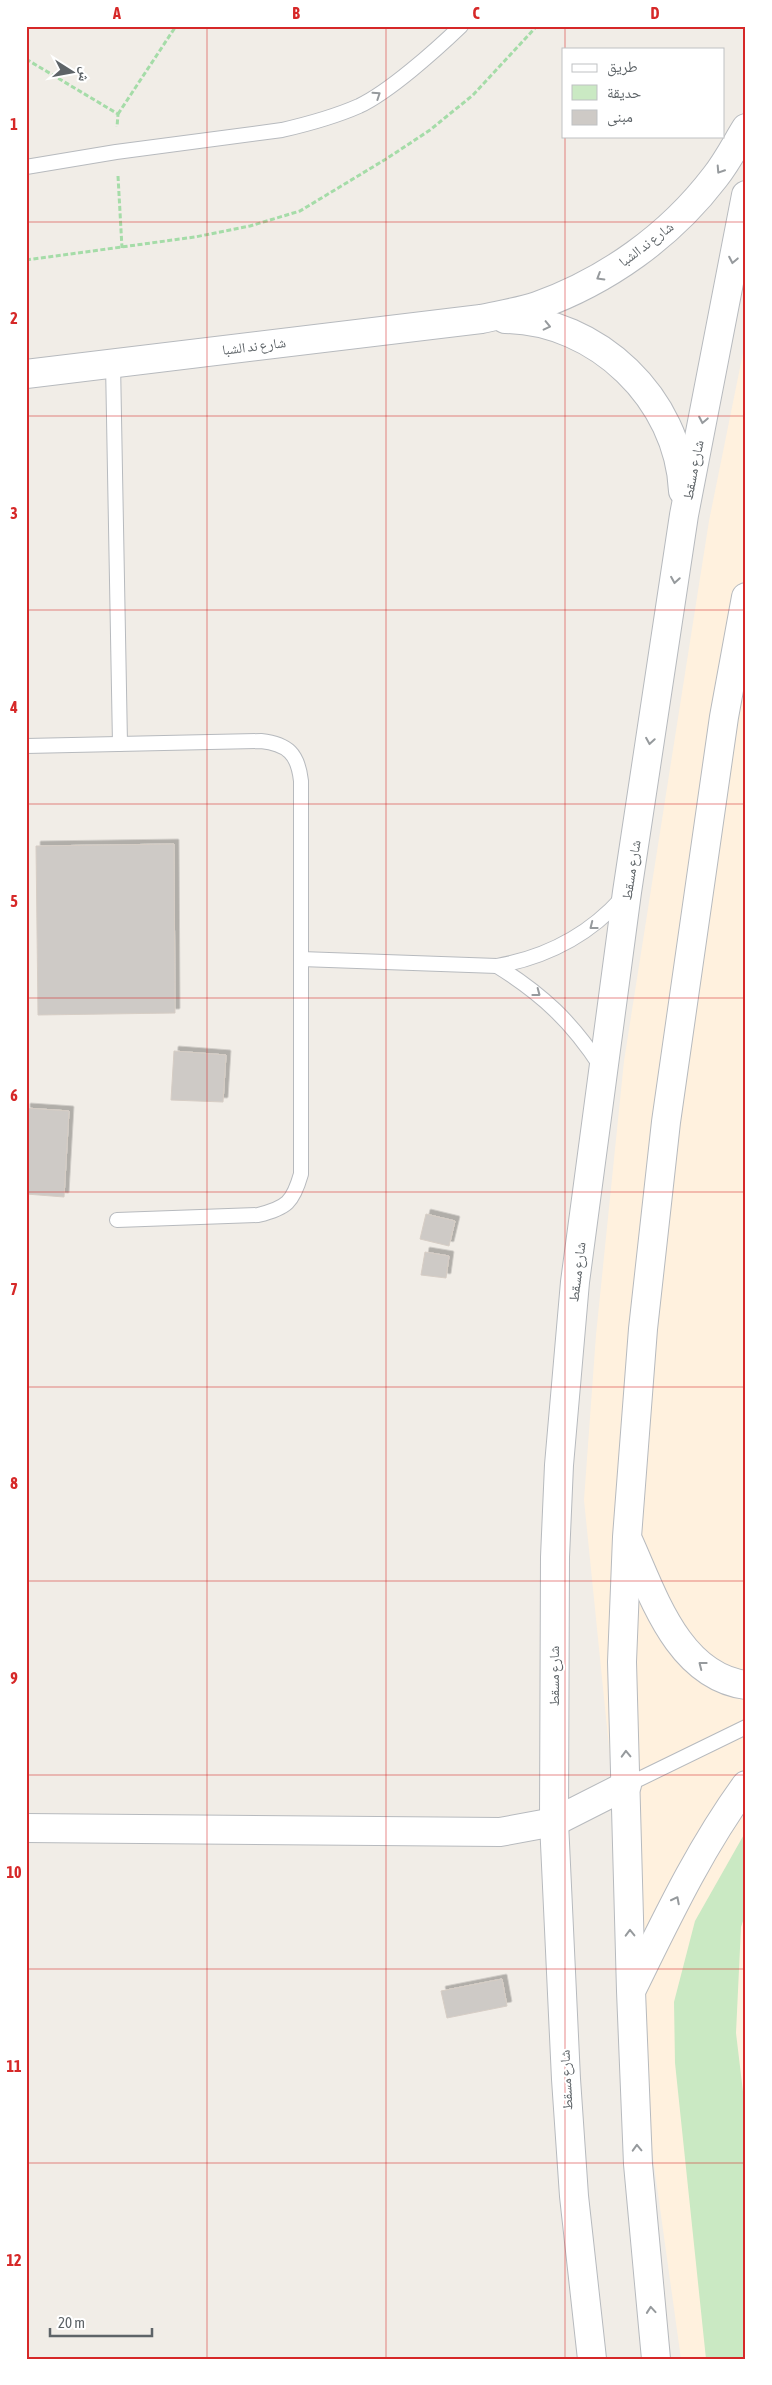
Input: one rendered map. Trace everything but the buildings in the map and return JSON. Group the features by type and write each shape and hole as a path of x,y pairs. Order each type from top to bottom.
{"street":[{"name":"شارع ند الشبا","path":"26,374 481,319 536,306 587,284 636,255 678,219 716,176 746,128"},
{"name":"شارع مسقط","path":"592,2359 574,2196 566,2079 554,1822 555,1557 559,1465 575,1282 627,892 684,515 746,195"},
{"name":"شارع ند الشبا","path":"481,319 521,320 560,329 596,346 628,370 654,401 672,437 682,475 684,515"},
{"path":"656,2359 638,2164 631,1991 627,1785 622,1662 627,1537 644,1329 666,1122 724,717 746,597"},
{"path":"627,1537 659,1608 672,1632 690,1655 713,1673 746,1685"},
{"path":"26,1828 500,1832 554,1822 627,1785"},
{"path":"631,1991 693,1866 718,1824 746,1785"}],"lane":[{"path":"26,167 116,152 282,130 333,116 360,106 382,91 461,26"},
{"path":"113,363 120,744"},
{"path":"26,746 261,741 276,743 290,751 299,765 301,781 301,1174 295,1195 279,1210 258,1215 117,1220"},
{"path":"301,959 497,966 530,958 569,942 591,928 627,892"},
{"path":"497,966 528,986 561,1014 586,1044 602,1069"},
{"path":"627,1785 746,1727"}],"path":[{"path":"122,248 116,152 118,114 176,26"},
{"path":"26,260 195,237 250,226 300,210 386,159 430,130 473,95 537,26"},
{"path":"26,59 118,114"}],"shaded area":[{"path":"746,338 746,2359 681,2359 644,2093 584,1500 596,1335 624,1061 709,521"}],"green space":[{"path":"746,1831 746,1912 741,1927 736,2033 746,2117 746,2359 706,2359 675,2063 674,2002 695,1921"}]}
